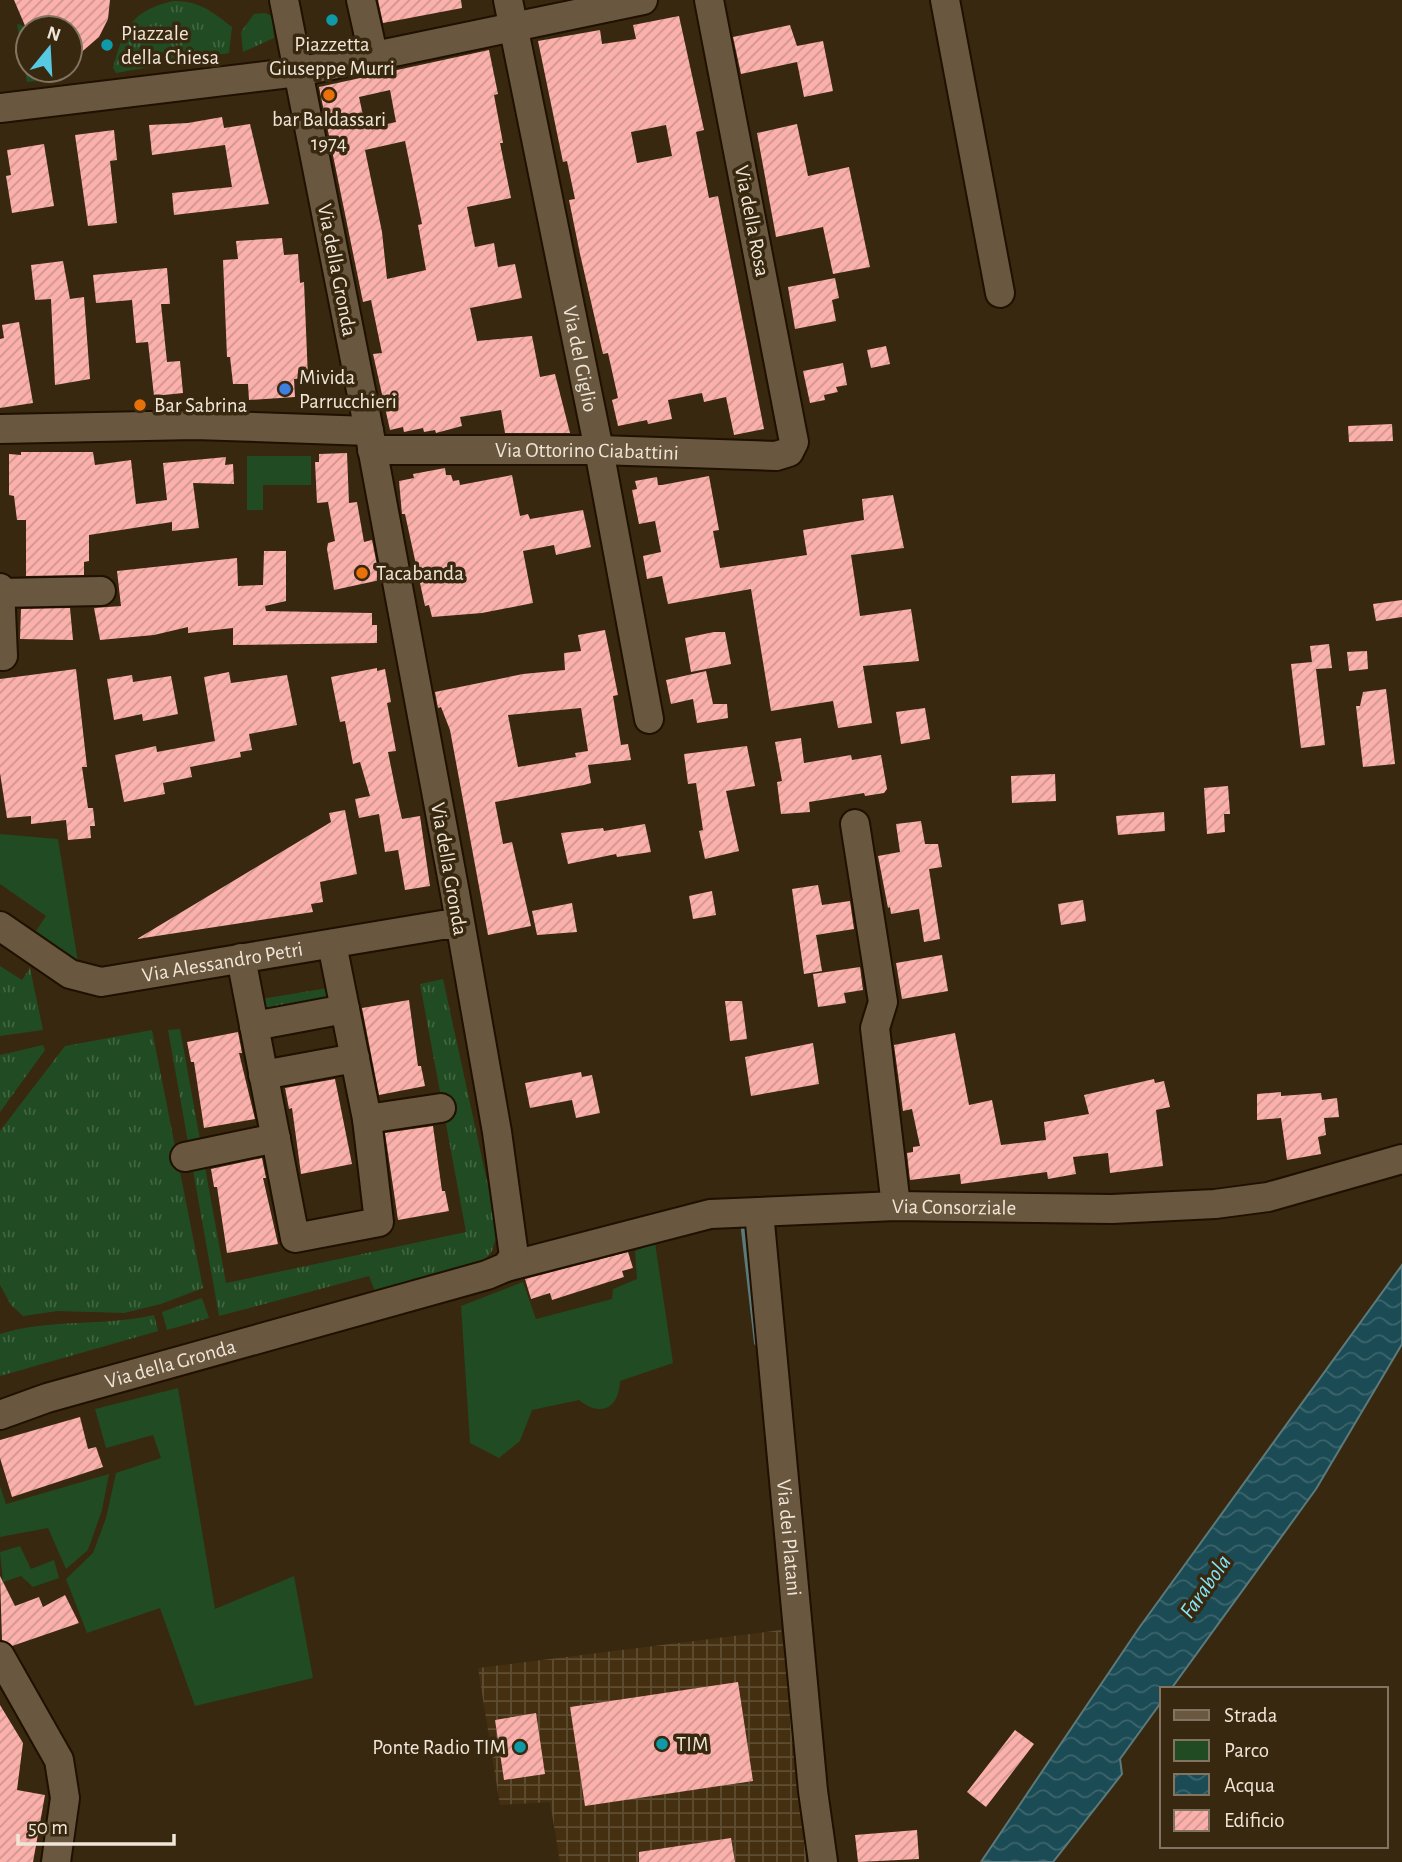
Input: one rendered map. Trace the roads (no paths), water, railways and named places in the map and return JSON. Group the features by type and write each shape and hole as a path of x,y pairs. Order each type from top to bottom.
{"street":[{"name":"Via della Gronda","path":"0,1415 47,1398 487,1275 506,1267 513,1260 514,1242 460,925 284,0"},
{"path":"362,0 373,54"},
{"path":"0,108 298,72 373,54 511,13 643,0"},
{"name":"Via della Rosa","path":"709,0 794,442"},
{"path":"944,0 1000,293"},
{"name":"Via del Giglio","path":"511,13 599,450 649,719"},
{"name":"Via Ottorino Ciabattini","path":"0,429 195,425 370,441 776,456 789,452 794,442"},
{"path":"3,656 0,590 102,591"},
{"path":"855,824 883,1002 875,1028 895,1206"},
{"name":"Via Alessandro Petri","path":"0,926 60,968 78,978 93,981 442,925 460,925"},
{"path":"241,958 295,1238 379,1222 367,1119 332,944"},
{"path":"254,1026 345,1009"},
{"path":"263,1076 355,1058"},
{"path":"367,1119 441,1108"},
{"path":"185,1157 275,1138"},
{"name":"Via Consorziale","path":"506,1267 700,1216 895,1206 1112,1209 1215,1204 1268,1197 1402,1159"},
{"name":"Via dei Platani","path":"759,1212 813,1791 823,1862"},
{"name":"Via della Gronda","path":"0,1406 47,1398"},
{"path":"0,1656 59,1760 65,1798 56,1862"}],"water":[{"name":"Farabola","path":"1402,1265 1402,1344 1316,1489 1172,1687 1160,1687 1160,1704 1120,1759 1122,1774 1053,1862 981,1862 1139,1628"}],"waterway":[{"path":"744,1230 757,1343"}],"place":[{"name":"Piazzetta Giuseppe Murri","path":"332,20"},
{"name":"Piazzale della Chiesa","path":"107,45"},
{"name":"bar Baldassari 1974","path":"329,95"},
{"name":"Mivida Parrucchieri","path":"285,389"},
{"name":"Bar Sabrina","path":"140,405"},
{"name":"Tacabanda","path":"362,573"},
{"name":"TIM","path":"662,1744"},
{"name":"Ponte Radio TIM","path":"520,1747"}]}
